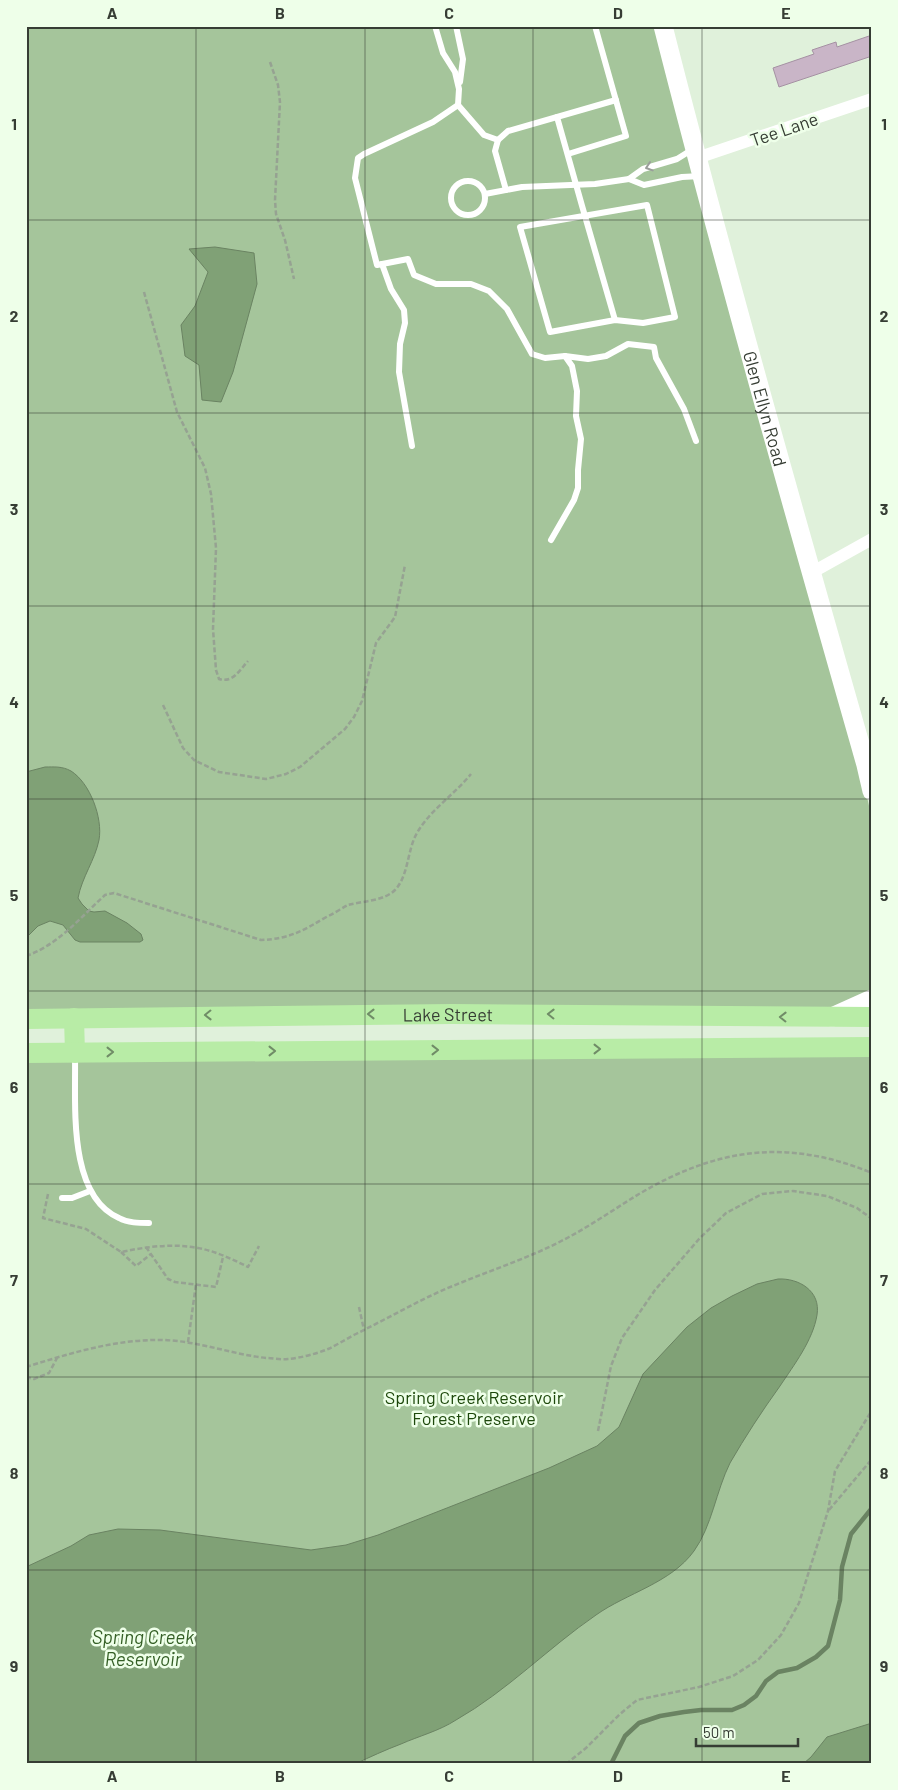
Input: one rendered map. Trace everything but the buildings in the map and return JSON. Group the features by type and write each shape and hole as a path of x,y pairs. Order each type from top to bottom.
{"main road":[{"name":"Lake Street","path":"26,1019 442,1014 872,1018"},
{"path":"74,1018 75,1053"},
{"name":"Lake Street","path":"26,1054 872,1047"}],"street":[{"name":"Glen Ellyn Road","path":"663,26 697,161 811,573 869,764 872,790"},
{"name":"Tee Lane","path":"697,161 872,99"},
{"path":"811,573 872,539"},
{"path":"832,1017 872,999"}],"lane":[{"path":"435,26 443,53 455,72 459,89"},
{"path":"456,26 463,59 458,105 484,135 498,140"},
{"path":"568,154 626,136 595,26"},
{"path":"506,190 495,151 498,140 508,131 616,100"},
{"path":"458,105 433,122 358,158 355,178 377,266 408,259 414,275 436,284 471,284 489,291 507,309 532,354 545,358 565,356 588,359 606,356 628,344 654,347 656,358 684,409 696,441"},
{"path":"558,117 615,320"},
{"path":"629,180 642,169 677,159 697,161"},
{"path":"485,194 553,185 595,184 629,180 644,185 682,176 697,161"},
{"path":"464,182 477,183 485,194 486,201 483,207 473,215 466,216 460,213 452,202 451,196 458,184 464,182"},
{"path":"647,205 675,316 643,322 615,320 550,332 520,227 647,205"},
{"path":"382,264 391,289 404,310 405,323 400,344 399,372 412,446"},
{"path":"551,540 574,500 578,488 582,439 576,416 577,391 572,366 565,356"},
{"path":"75,1053 77,1132 82,1173 96,1201 107,1212 120,1219 149,1223"},
{"path":"62,1198 72,1198 90,1191"}],"path":[{"path":"270,62 278,85 280,102 276,214 285,240 294,279"},
{"path":"144,292 177,412 205,468 211,494 216,548 213,629 216,670 219,679 224,681 233,678 248,661"},
{"path":"163,705 183,748 194,760 219,772 266,779 286,774 300,766 344,729 354,717 362,701 376,643 395,617 405,565"},
{"path":"26,956 60,937 105,895 114,893 261,940 279,939 301,931 347,906 390,895 402,878 416,834 444,801 458,790 470,774"},
{"path":"26,1367 82,1350 118,1343 162,1340 188,1342 255,1356 287,1360 327,1349 445,1289 526,1257 569,1237 641,1192 698,1165 733,1155 766,1151 801,1152 831,1159 872,1173"},
{"path":"598,1431 611,1366 622,1338 655,1290 699,1239 726,1212 762,1194 793,1191 827,1196 857,1208 872,1219"},
{"path":"48,1194 43,1218 86,1229 121,1252 136,1266 152,1254"},
{"path":"121,1252 146,1247 182,1246 198,1248 248,1266 259,1246"},
{"path":"146,1247 168,1279 176,1282 216,1287 223,1256"},
{"path":"188,1342 196,1284"},
{"path":"359,1308 364,1330"},
{"path":"26,1377 34,1379 49,1372 57,1358"},
{"path":"566,1764 586,1748 637,1700 699,1688 733,1676 758,1660 781,1635 800,1603 828,1511 834,1472 872,1410"},
{"path":"828,1511 872,1459"}],"green space":[{"path":"26,26 654,26 860,766 872,819 872,988 865,995 831,1010 26,1015"},
{"name":"Spring Creek Reservoir Forest Preserve","path":"872,1048 872,1749 855,1764 26,1764 26,1055"}],"water":[{"path":"215,247 254,253 257,284 233,372 221,402 202,400 199,365 185,356 181,325 195,306 208,272 189,249"},
{"path":"45,767 64,768 78,777 89,792 97,812 100,831 99,840 78,898 89,911 105,911 127,923 141,934 143,940 140,942 80,942 75,940 63,925 50,921 38,926 26,938 26,772"},
{"name":"Spring Creek Reservoir","path":"786,1279 801,1284 816,1299 817,1315 812,1334 797,1361 730,1463 710,1520 694,1551 684,1562 661,1580 596,1615 475,1709 443,1727 355,1764 26,1764 26,1567 71,1546 89,1535 118,1529 160,1530 311,1550 346,1545 378,1535 549,1468 597,1446 619,1427 643,1374 687,1327 711,1308 732,1296 757,1284"},
{"path":"872,1723 872,1764 803,1764 827,1737"}],"waterway":[{"path":"611,1764 625,1736 639,1723 660,1716 684,1712 732,1710 744,1705 756,1696 766,1681 778,1672 797,1668 816,1657 828,1646 840,1600 842,1567 851,1534 872,1508"}]}
